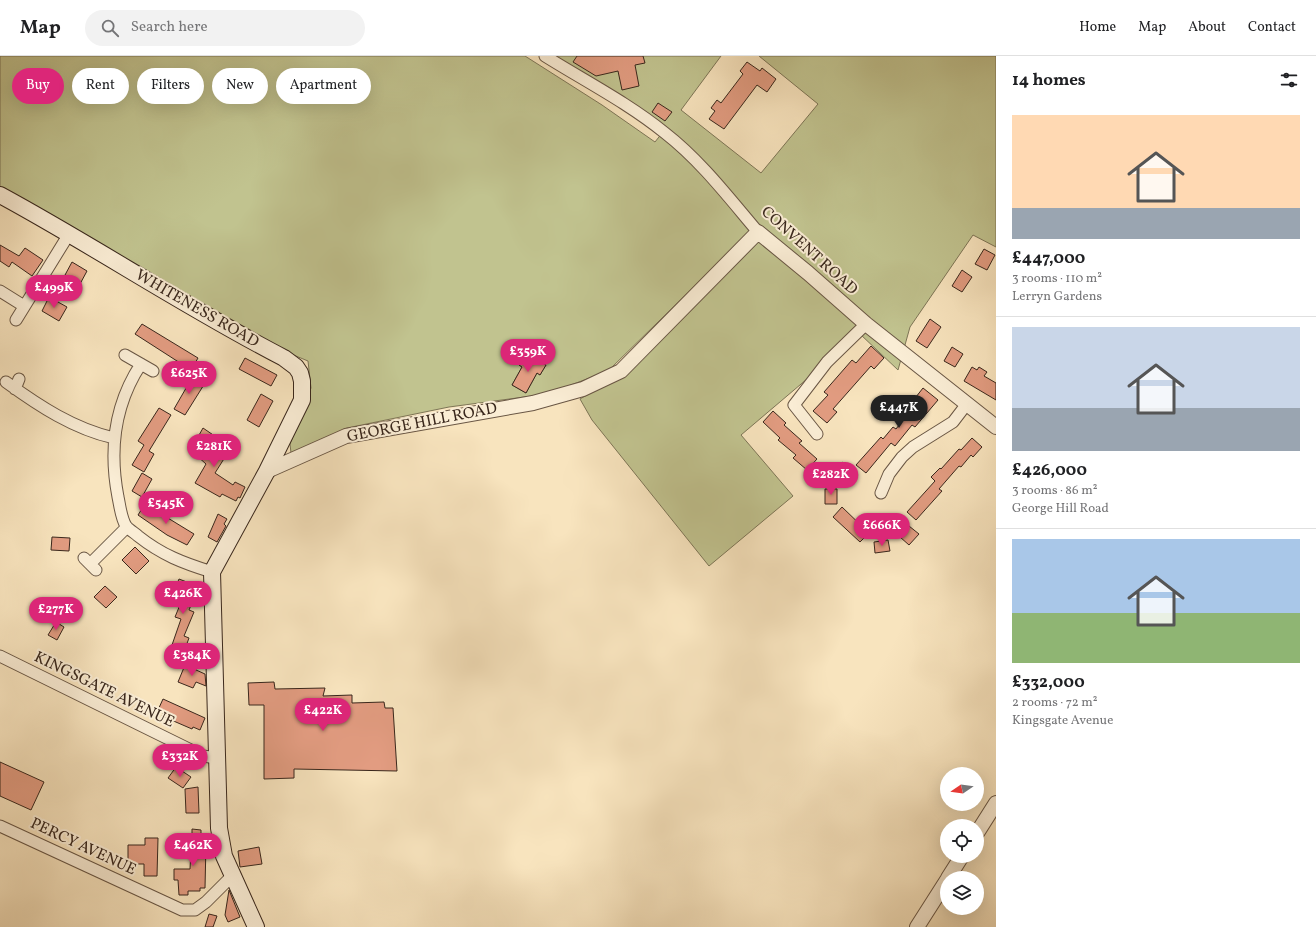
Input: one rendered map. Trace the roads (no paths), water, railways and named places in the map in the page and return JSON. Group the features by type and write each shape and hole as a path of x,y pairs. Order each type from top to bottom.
{"main road":[{"name":"WHITENESS ROAD","path":"0,195 69,234 235,333 284,358 296,367 302,381 302,400 266,471"},
{"path":"256,927 224,856 219,828 212,572 266,471"}],"street":[{"name":"CONVENT ROAD","path":"545,56 629,107 666,133 710,176 758,232 808,273 866,324 966,405 996,427"},
{"name":"GEORGE HILL ROAD","path":"266,471 346,436 533,403 583,389 621,371 758,232"},
{"path":"16,320 69,234"},
{"path":"0,291 24,306"},
{"path":"817,434 794,405 827,362 866,324"},
{"path":"125,355 153,371"},
{"path":"141,364 133,376 123,401 114,438 116,484 121,509 127,527 155,550 184,564 212,572"},
{"path":"6,382 17,384 36,404 86,430 114,438"},
{"path":"881,493 888,474 902,458 913,447 953,422 966,405"},
{"path":"90,564 127,527"},
{"name":"KINGSGATE AVENUE","path":"0,656 203,756 217,758"},
{"path":"984,822 996,803"},
{"name":"PERCY AVENUE","path":"0,826 182,910 195,910 206,902 232,876"},
{"path":"917,927 940,891"}]}
